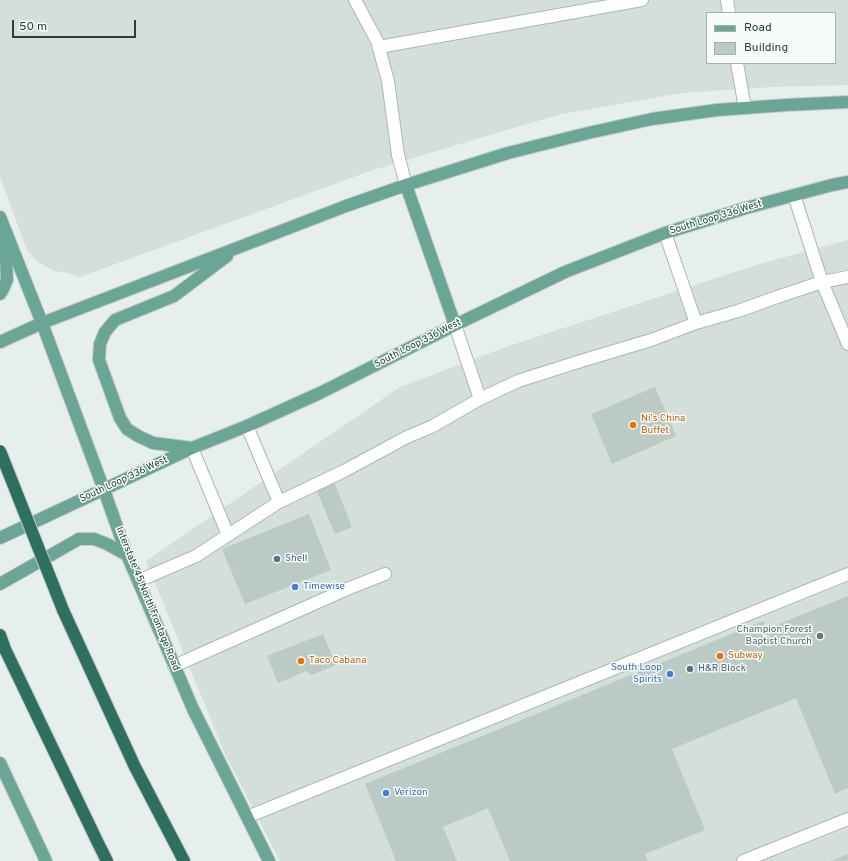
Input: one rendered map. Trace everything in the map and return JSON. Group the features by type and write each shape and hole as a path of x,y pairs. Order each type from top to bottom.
{"highway":[{"path":"0,451 63,610 135,767 184,861"},
{"path":"0,635 5,649 107,861"}],"main road":[{"path":"0,342 42,323 346,206 406,185 508,153 652,119 717,110 848,102"},
{"name":"South Loop 336 West","path":"0,538 192,448 247,426 320,393 565,272 665,232 746,208 848,182"},
{"path":"406,185 455,325"},
{"name":"Interstate 45 North Frontage Road","path":"0,217 42,323 127,555 193,708 269,861"},
{"path":"0,294 7,280 5,230"},
{"path":"192,448 153,443 127,429 120,418 99,360 100,344 105,332 115,320 174,296 238,248"},
{"path":"0,584 79,539 94,539 127,555"},
{"path":"0,763 46,861"}],"lane":[{"path":"355,0 379,47 388,81 398,155 406,185"},
{"path":"379,47 642,0"},
{"path":"727,0 729,12"},
{"path":"738,64 745,108"},
{"path":"794,195 822,282 848,344"},
{"path":"665,232 696,323"},
{"path":"138,581 196,556 280,502 344,471 407,437 431,427 480,399 518,381 651,340 696,323 738,311 822,282 848,277"},
{"path":"455,325 480,399"},
{"path":"247,426 280,502"},
{"path":"192,448 228,535"},
{"path":"174,666 346,589 385,574"},
{"path":"247,817 848,574"},
{"path":"743,861 848,819"}],"shaded area":[{"path":"0,0 848,0 848,85 772,87 682,93 562,114 370,171 80,277 69,273 54,271 37,261 27,250 0,177"},
{"path":"848,240 848,861 280,861 225,754 146,561 400,387 506,347 646,301 756,265"}],"building":[{"name":"Ni's China Buffet","path":"655,387 676,436 612,464 591,414"},
{"path":"334,482 352,527 335,534 316,489"},
{"name":"Shell","path":"309,514 331,570 245,604 222,549"},
{"path":"848,596 848,788 835,794 796,698 672,749 705,830 645,854 648,861 510,861 488,808 443,827 457,861 396,861 365,784 763,621 767,629"},
{"name":"Taco Cabana","path":"323,634 336,665 312,675 306,671 278,683 267,656"},
{"path":"848,854 848,861 831,861"}],"place":[{"name":"Ni's China Buffet","path":"633,425"},
{"name":"Shell","path":"277,559"},
{"name":"Timewise","path":"295,587"},
{"name":"Champion Forest Baptist Church","path":"820,636"},
{"name":"Subway","path":"720,656"},
{"name":"Taco Cabana","path":"301,661"},
{"name":"H&R Block","path":"690,669"},
{"name":"South Loop Spirits","path":"670,674"},
{"name":"Verizon","path":"386,793"}]}
